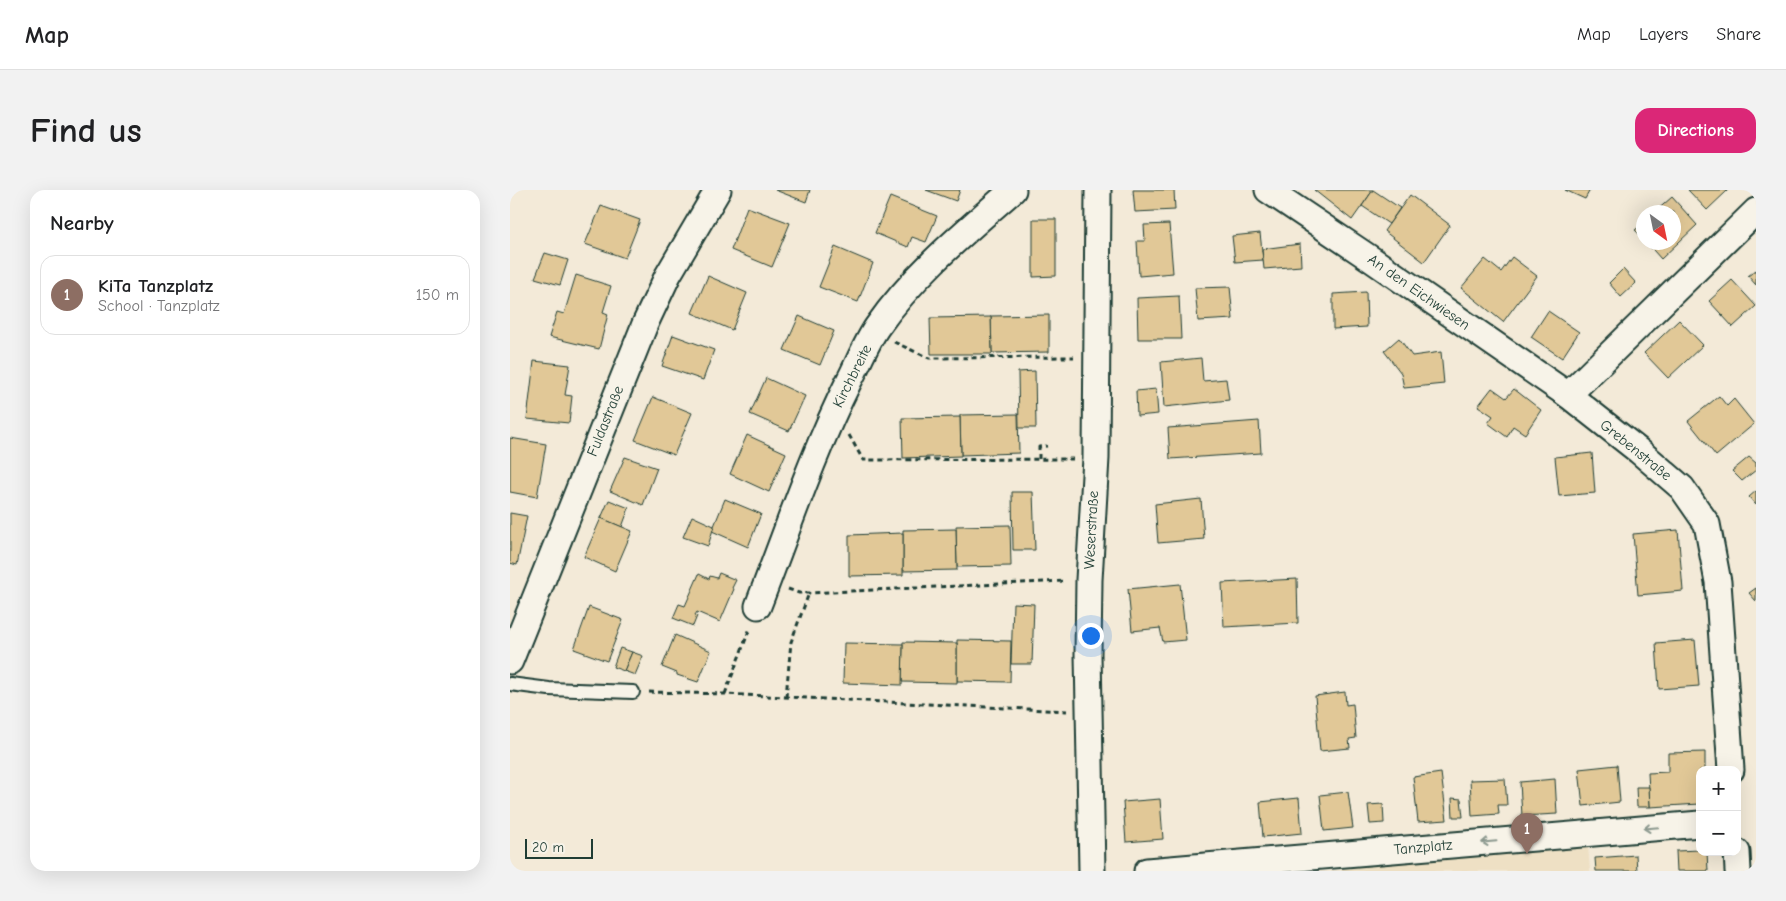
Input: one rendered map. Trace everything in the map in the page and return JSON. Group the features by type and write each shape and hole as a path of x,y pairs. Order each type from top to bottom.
{"street":[{"name":"Fuldastraße","path":"510,661 645,324 668,275 718,190"},
{"name":"Kirchbreite","path":"758,606 830,420 876,329 900,298 923,273 1013,190"},
{"name":"Weserstraße","path":"1092,871 1088,712 1088,580 1096,458 1098,190"},
{"name":"An den Eichwiesen","path":"1268,190 1568,395"},
{"path":"1568,395 1756,211"},
{"name":"Grebenstraße","path":"1568,395 1682,488 1707,524 1718,582 1731,766"},
{"name":"Tanzplatz","path":"1147,871 1696,824"},
{"path":"1737,856 1738,871"}],"lane":[{"path":"510,684 549,689 633,692"}],"path":[{"path":"876,329 893,341 929,358 1097,356"},
{"path":"830,420 844,426 863,460 1096,458"},
{"path":"1039,459 1039,447 1047,446"},
{"path":"767,582 799,593 809,593 1088,580"},
{"path":"786,697 791,642 809,593"},
{"path":"725,694 758,606"},
{"path":"633,692 725,694 1088,712"}],"shaded area":[{"path":"1588,845 1590,871 1342,871 1341,864"}],"building":[{"path":"775,190 810,190 806,202"},
{"path":"926,190 960,190 956,201"},
{"path":"1133,190 1174,190 1175,210 1135,212"},
{"path":"1314,190 1373,190 1352,220"},
{"path":"1373,190 1400,208 1389,224 1362,206"},
{"path":"1565,190 1590,190 1585,199"},
{"path":"1688,190 1728,190 1707,210"},
{"path":"1410,195 1450,225 1424,262 1384,231"},
{"path":"890,197 937,216 926,242 912,237 908,247 875,233"},
{"path":"1672,197 1679,205 1663,205"},
{"path":"601,206 640,220 625,258 585,244"},
{"path":"747,207 790,223 772,267 731,250"},
{"path":"1681,207 1697,225 1681,240"},
{"path":"1033,219 1056,219 1056,276 1033,277"},
{"path":"1169,224 1173,273 1139,276 1137,241 1145,241 1144,225"},
{"path":"1260,233 1263,260 1235,262 1232,236"},
{"path":"1300,244 1301,266 1264,269 1262,249"},
{"path":"835,247 873,263 858,302 819,287"},
{"path":"1653,250 1671,250 1661,259"},
{"path":"545,253 568,260 560,285 535,278"},
{"path":"1512,257 1537,276 1503,322 1461,288 1485,259 1501,272"},
{"path":"1623,269 1636,283 1621,297 1609,283"},
{"path":"1756,270 1756,285 1748,276"},
{"path":"576,275 611,286 603,312 608,314 599,349 549,337 557,312 564,314"},
{"path":"708,276 747,293 732,330 692,313"},
{"path":"1732,280 1756,306 1733,327 1709,301"},
{"path":"1230,287 1233,319 1198,321 1195,288"},
{"path":"1366,292 1367,327 1333,329 1333,294"},
{"path":"1179,296 1181,339 1138,339 1137,298"},
{"path":"1548,311 1579,332 1562,358 1531,337"},
{"path":"1049,315 1049,352 992,353 991,316"},
{"path":"799,316 834,331 820,365 784,350"},
{"path":"991,317 992,354 931,354 930,318"},
{"path":"1679,320 1703,345 1668,378 1644,353"},
{"path":"673,335 714,350 703,380 662,366"},
{"path":"1399,338 1412,356 1441,352 1444,384 1404,388 1401,373 1384,351"},
{"path":"1201,358 1203,381 1226,379 1229,400 1164,407 1161,362"},
{"path":"534,361 570,365 565,395 572,396 569,423 527,419"},
{"path":"1035,371 1036,428 1019,428 1018,372"},
{"path":"766,378 805,396 789,431 750,414"},
{"path":"1492,388 1506,398 1514,389 1541,410 1525,434 1513,426 1507,437 1488,423 1493,416 1478,406"},
{"path":"1156,389 1158,414 1137,416 1136,391"},
{"path":"1719,396 1727,406 1734,399 1754,424 1716,456 1688,421"},
{"path":"653,397 692,413 674,455 635,440"},
{"path":"1018,414 1019,453 961,455 960,415"},
{"path":"960,417 961,456 903,458 902,418"},
{"path":"1259,421 1261,453 1170,459 1168,428"},
{"path":"747,435 786,453 769,492 730,474"},
{"path":"510,438 546,444 537,497 510,492"},
{"path":"1592,453 1595,493 1559,496 1555,457"},
{"path":"625,457 657,468 643,505 610,491"},
{"path":"1749,457 1756,463 1756,470 1742,481 1732,471"},
{"path":"1756,491 1756,505 1749,497"},
{"path":"1012,492 1033,492 1035,550 1013,550"},
{"path":"725,499 761,514 748,547 712,531"},
{"path":"1201,499 1204,539 1158,543 1155,504"},
{"path":"609,500 629,508 622,527 601,518"},
{"path":"510,513 527,516 517,565 510,563"},
{"path":"692,516 714,526 708,546 683,537"},
{"path":"601,518 632,531 615,571 584,557"},
{"path":"1010,525 1011,566 957,567 956,526"},
{"path":"956,529 957,570 903,571 903,530"},
{"path":"1678,530 1683,591 1638,595 1633,534"},
{"path":"903,533 903,575 849,576 849,535"},
{"path":"719,573 736,580 720,622 697,612 693,626 673,618 679,604 685,606 699,574 709,579 710,576 717,578"},
{"path":"1297,579 1298,623 1224,627 1222,583"},
{"path":"1180,584 1186,640 1163,642 1160,628 1132,631 1128,589"},
{"path":"1756,588 1756,601 1749,593"},
{"path":"1013,603 1034,604 1032,664 1011,664"},
{"path":"589,607 623,620 607,661 574,649"},
{"path":"675,635 711,651 698,682 677,675 677,673 662,667"},
{"path":"957,640 1011,641 1010,682 957,681"},
{"path":"1695,640 1699,686 1659,689 1656,643"},
{"path":"903,642 957,643 957,683 902,682"},
{"path":"844,643 903,644 902,685 843,683"},
{"path":"620,648 632,652 624,671 613,667"},
{"path":"632,652 643,656 635,675 624,671"},
{"path":"1345,692 1346,705 1353,704 1356,738 1349,739 1350,748 1320,751 1315,696"},
{"path":"1705,752 1705,766 1696,766 1696,804 1650,807 1648,773 1668,772 1668,753"},
{"path":"1617,765 1620,802 1583,806 1579,769"},
{"path":"1441,773 1447,820 1418,822 1413,777"},
{"path":"1505,779 1507,805 1498,805 1499,814 1472,816 1470,780"},
{"path":"1555,779 1557,814 1522,816 1520,782"},
{"path":"1636,787 1649,787 1650,807 1637,807"},
{"path":"1348,792 1353,828 1324,831 1320,795"},
{"path":"1299,798 1302,833 1263,837 1260,802"},
{"path":"1452,798 1461,799 1463,817 1453,817"},
{"path":"1160,799 1163,839 1126,842 1123,802"},
{"path":"1383,804 1384,823 1370,824 1368,805"},
{"path":"1696,850 1696,856 1707,856 1708,871 1677,871 1676,851"},
{"path":"1636,855 1637,871 1596,871 1595,858"}],"place":[{"name":"KiTa Tanzplatz","path":"1527,854"}]}
